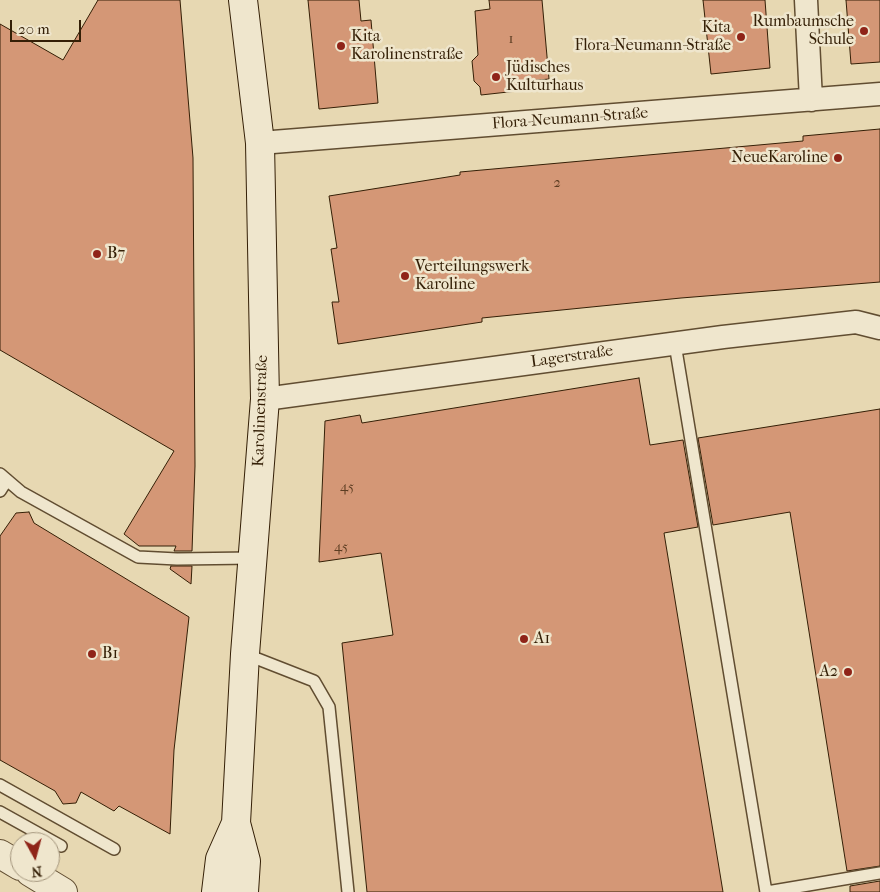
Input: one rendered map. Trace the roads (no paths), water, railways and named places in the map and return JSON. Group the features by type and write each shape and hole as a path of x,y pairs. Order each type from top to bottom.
{"main road":[{"name":"Karolinenstraße","path":"243,0 260,143 265,399 245,654 236,823 246,861 244,892"},
{"name":"Karolinenstraße","path":"216,892 220,859 236,823"},
{"path":"48,882 64,891"}],"street":[{"path":"806,0 811,100"},
{"name":"Flora-Neumann-Straße","path":"260,143 880,94"},
{"name":"Lagerstraße","path":"265,399 675,344 856,322 880,328"}],"lane":[{"path":"675,344 767,892 880,873"},
{"path":"0,491 4,477 21,492 138,557 177,559 252,558"},
{"path":"245,654 314,681 329,708 348,892"},
{"path":"0,785 114,849"},
{"path":"0,812 35,832"}],"place":[{"name":"Rumbaumsche Schule","path":"864,31"},
{"name":"Kita Flora-Neumann-Straße","path":"741,37"},
{"name":"Kita Karolinenstraße","path":"341,46"},
{"name":"Jüdisches Kulturhaus","path":"496,77"},
{"name":"NeueKaroline","path":"838,158"},
{"name":"B7","path":"97,254"},
{"name":"Verteilungswerk Karoline","path":"405,276"},
{"name":"A1","path":"524,639"},
{"name":"B1","path":"92,654"},
{"name":"A2","path":"848,672"}]}
